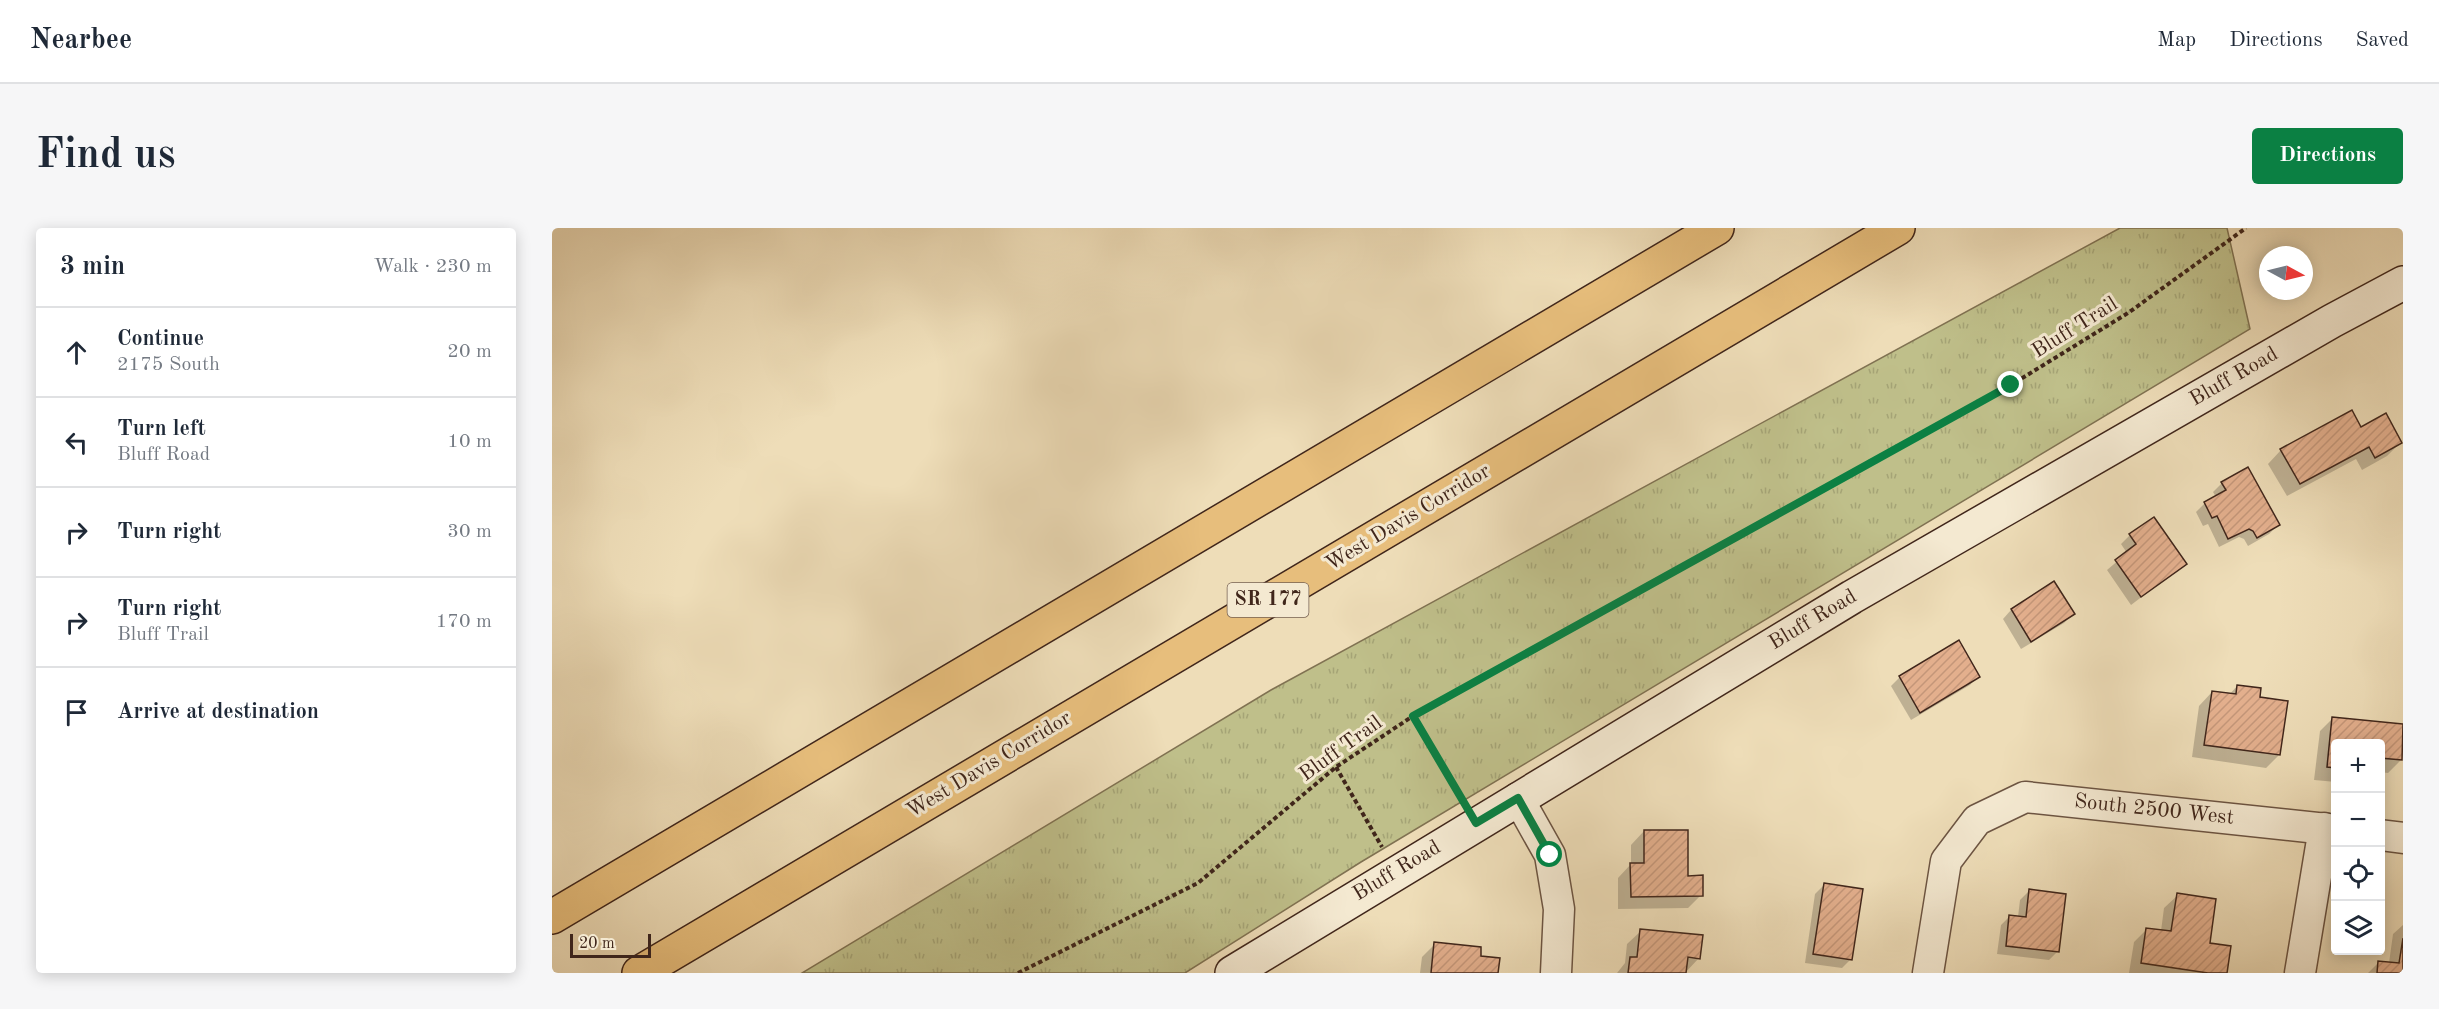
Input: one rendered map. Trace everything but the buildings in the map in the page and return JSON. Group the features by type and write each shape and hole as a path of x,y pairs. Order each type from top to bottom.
{"highway":[{"path":"552,917 1717,228"},
{"name":"West Davis Corridor","path":"639,973 1898,228"}],"street":[{"name":"Bluff Road","path":"1232,973 1396,871 1852,597 2332,321 2403,284"},
{"name":"South 2500 West","path":"1928,973 1946,861 1977,819 2025,797 2330,829"},
{"path":"1518,798 1550,855 1559,909 1556,973"},
{"path":"2300,973 2330,829"},
{"path":"2385,836 2403,838"}],"path":[{"name":"Bluff Trail","path":"1018,973 1198,883 1336,767 1413,716 2011,385 2128,313 2246,228"},
{"path":"1413,716 1476,823"},
{"path":"1336,767 1396,871"}],"green space":[{"path":"2120,228 2227,228 2250,329 1361,862 1185,973 802,973 1271,690"}],"route":[{"path":"1550,855 1518,798 1476,823 1413,716 2011,385"}]}
